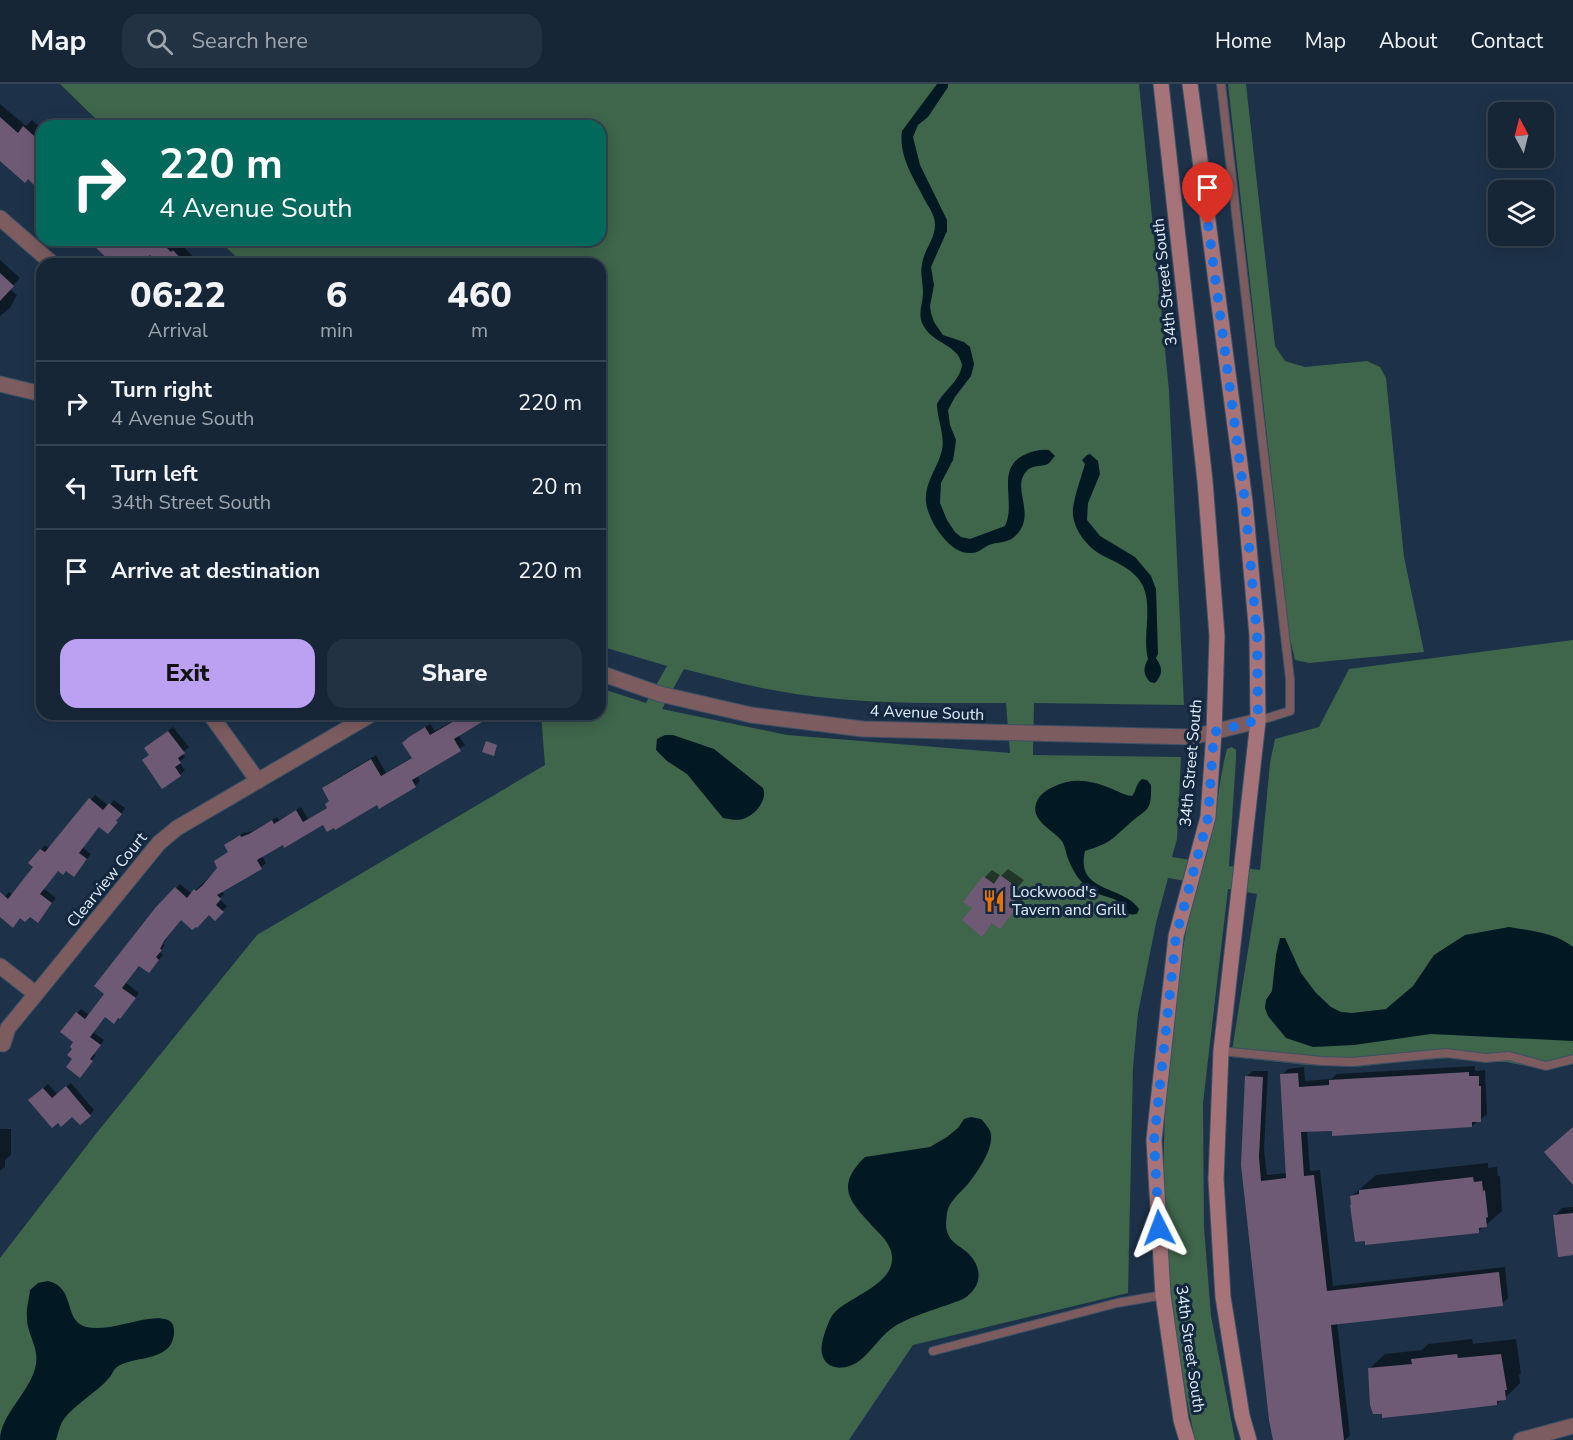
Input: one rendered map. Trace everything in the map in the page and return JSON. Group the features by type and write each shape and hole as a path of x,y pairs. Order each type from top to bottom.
{"main road":[{"name":"34th Street South","path":"1161,84 1205,481 1217,636 1208,818 1176,936 1154,1140 1163,1295 1181,1420 1186,1440"},
{"path":"1190,84 1245,502 1257,635 1258,720 1221,1051 1216,1179 1223,1297 1242,1416 1249,1440"}],"street":[{"path":"0,218 46,258"},
{"path":"0,384 36,393"},
{"name":"4 Avenue South","path":"606,675 660,694 751,715 863,729 1192,737 1258,720"},
{"path":"214,720 258,781"},
{"name":"Clearview Court","path":"3,1044 8,1028 159,843 177,828 362,720"},
{"path":"0,966 36,994"},
{"path":"1521,1440 1573,1425"}],"lane":[{"path":"1221,84 1290,679 1290,711 1258,720"},
{"path":"1221,1051 1352,1062 1446,1053 1486,1058 1509,1056 1546,1066 1573,1059"},
{"path":"933,1351 1117,1303 1163,1295"}],"green space":[{"path":"60,84 1139,84 1169,391 1184,705 1034,703 1033,755 1181,757 1177,839 1172,857 1204,862 1212,834 1227,749 1232,747 1236,750 1236,759 1229,866 1260,870 1270,763 1275,739 1319,727 1349,669 1573,640 1573,1064 1546,1070 1507,1062 1452,1058 1356,1067 1307,1065 1231,1057 1257,894 1228,889 1203,1103 1204,1227 1211,1316 1235,1440 1195,1440 1173,1309 1165,1220 1164,1130 1177,988 1185,935 1197,883 1168,878 1156,923 1138,1013 1133,1067 1128,1293 913,1345 849,1440 0,1440 0,1258 95,1135 257,935 545,765 541,720 606,720 606,690 646,703 667,666 606,648 606,258 237,258 225,246 606,246 606,120 97,120","holes":["684,669 739,683 802,695 860,701 1006,703 1010,753 787,735 662,709"]},
{"path":"1228,84 1246,84 1275,346 1285,361 1305,367 1367,361 1380,367 1386,378 1404,557 1424,652 1309,663 1295,660 1289,635"}],"water":[{"path":"937,84 948,84 948,87 928,117 918,125 913,137 920,165 947,220 947,231 931,267 934,285 931,313 943,335 964,342 970,347 974,364 971,376 948,410 950,425 956,440 953,460 941,483 940,503 955,532 961,537 970,539 1005,526 1009,506 1008,476 1016,460 1034,451 1043,450 1049,450 1055,456 1049,463 1029,469 1025,473 1021,487 1025,512 1021,529 1009,540 971,553 955,549 948,543 931,518 926,502 927,488 942,450 937,404 955,381 962,365 955,352 932,336 922,323 921,267 935,230 935,222 905,160 901,141 902,131"},
{"path":"1090,454 1098,461 1100,474 1088,503 1087,520 1100,536 1135,557 1151,576 1156,589 1158,654 1156,658 1161,671 1155,683 1150,682 1144,671 1148,659 1146,650 1147,604 1143,586 1130,570 1089,546 1074,522 1073,508 1085,464 1082,460"},
{"path":"665,735 673,735 714,749 763,788 762,802 752,814 743,819 723,818 687,774 667,761 656,750 657,739"},
{"path":"1142,779 1147,780 1151,785 1147,809 1109,841 1085,851 1084,865 1087,874 1102,887 1132,901 1139,909 1137,914 1130,914 1117,901 1090,890 1083,883 1071,865 1063,843 1039,819 1035,807 1038,799 1045,792 1067,782 1095,783 1132,796"},
{"path":"1509,927 1550,935 1573,947 1573,1041 1431,1034 1354,1045 1313,1047 1286,1038 1268,1016 1265,1008 1266,1000 1272,991 1280,938 1285,938 1301,973 1316,993 1331,1007 1341,1012 1352,1013 1386,1009 1413,986 1434,955 1465,935"},
{"path":"971,1117 981,1119 988,1128 991,1134 990,1147 976,1174 950,1205 946,1225 950,1239 969,1254 977,1266 978,1278 974,1290 963,1299 898,1324 855,1364 840,1368 830,1365 823,1357 821,1349 832,1316 882,1279 889,1271 892,1262 891,1251 887,1243 861,1213 850,1196 848,1187 855,1168 865,1157 930,1147 958,1128 964,1119"},
{"path":"48,1281 57,1284 63,1290 74,1318 79,1324 96,1328 160,1318 168,1320 173,1325 173,1338 170,1346 162,1352 117,1367 104,1383 64,1419 56,1440 0,1440 5,1421 29,1384 36,1364 36,1352 27,1318 30,1290 38,1283"}],"building":[{"path":"0,117 18,133 23,126 36,138 36,185 28,179 25,183 0,161"},
{"path":"94,246 165,246 180,258 152,258 150,255 147,258 107,258"},
{"path":"0,273 14,286 0,301"},
{"path":"456,720 485,720 454,739 461,751 412,780 416,787 379,809 377,805 335,830 334,828 327,832 323,825 284,848 283,845 257,860 262,869 217,895 221,899 216,905 224,912 215,921 209,915 197,928 192,930 181,920 164,941 160,949 162,950 156,957 159,960 149,973 139,966 122,988 136,998 120,1019 118,1018 114,1024 105,1017 90,1037 101,1045 90,1059 93,1061 80,1078 66,1067 72,1059 67,1055 72,1049 70,1047 73,1042 60,1032 76,1012 85,1019 104,994 94,986 156,907 175,887 187,898 194,889 196,891 202,886 217,868 214,861 228,852 224,845 272,820 274,824 296,810 303,822 327,808 325,804 329,801 322,788 371,759 381,776 412,758 402,743 409,737 425,727 430,735"},
{"path":"168,731 185,753 178,758 181,763 175,767 181,776 162,789 142,760 149,755 144,748"},
{"path":"486,741 497,745 494,756 482,752"},
{"path":"89,798 103,810 109,803 122,814 116,821 118,822 108,834 99,827 79,853 87,859 74,877 66,871 63,875 58,871 40,894 52,903 38,923 30,917 25,922 20,918 13,928 0,917 0,892 8,899 33,867 28,863 40,849 45,852"},
{"path":"1000,875 1018,888 1010,897 1020,904 1000,929 992,923 982,937 962,920 972,908 963,902 983,876 994,884"},
{"path":"1469,1072 1469,1076 1479,1076 1481,1122 1472,1122 1472,1127 1332,1136 1332,1131 1301,1132 1304,1176 1314,1175 1327,1291 1499,1272 1503,1306 1331,1325 1344,1440 1273,1440 1241,1165 1245,1076 1263,1077 1259,1157 1261,1181 1286,1178 1280,1074 1298,1073 1299,1087 1329,1085 1329,1080"},
{"path":"66,1086 91,1116 80,1125 72,1117 61,1127 58,1123 52,1128 28,1100 43,1088 52,1098"},
{"path":"1573,1127 1573,1185 1544,1152"},
{"path":"1473,1177 1474,1182 1482,1181 1488,1217 1486,1218 1487,1227 1479,1228 1479,1233 1365,1245 1365,1241 1355,1242 1350,1196 1359,1194 1359,1190"},
{"path":"1573,1213 1573,1255 1558,1257 1553,1215"},
{"path":"1457,1354 1458,1358 1501,1354 1507,1390 1505,1390 1506,1400 1497,1401 1497,1405 1430,1413 1382,1418 1382,1414 1373,1414 1370,1405 1368,1368 1412,1364 1411,1359"}],"place":[{"name":"Lockwood's Tavern and Grill","path":"994,901"}],"route":[{"path":"1159,1228 1154,1140 1176,936 1208,818 1214,732 1258,720 1257,635 1245,502 1208,224"}]}
